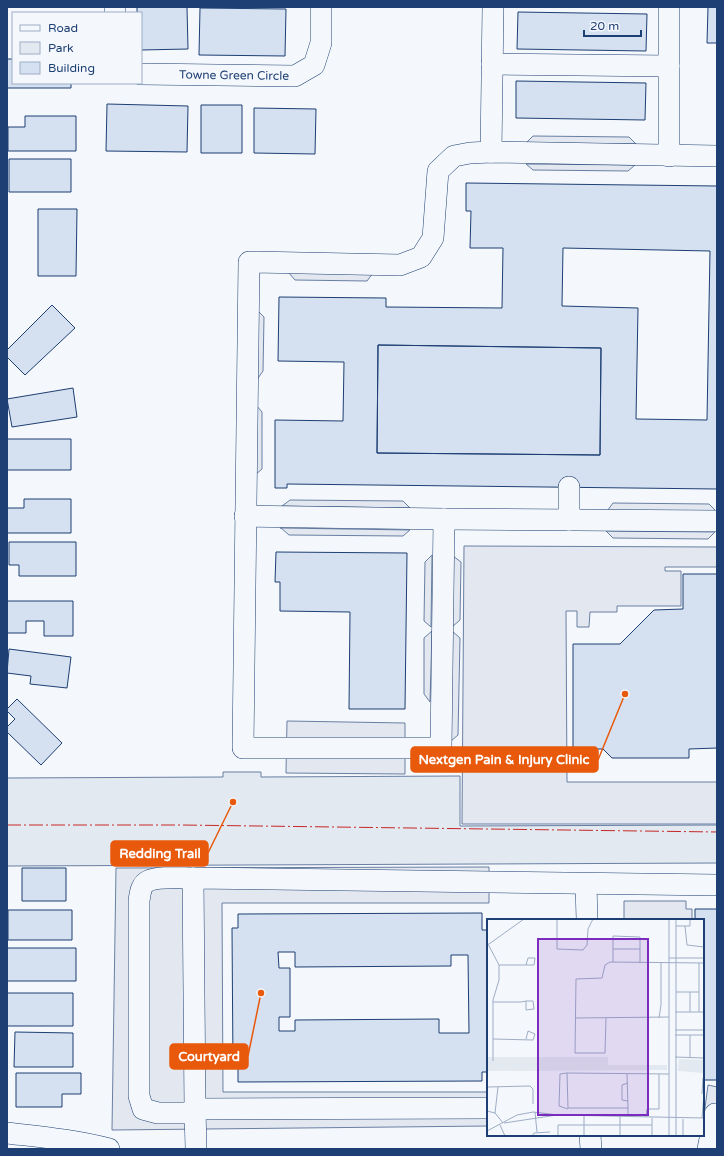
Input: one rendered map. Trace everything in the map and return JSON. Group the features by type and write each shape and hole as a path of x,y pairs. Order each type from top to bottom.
{"street":[{"name":"Towne Green Circle","path":"142,74 295,76 314,65 321,43 321,7"},
{"path":"491,152 493,7"},
{"path":"669,7 669,156"},
{"path":"492,64 669,66"},
{"path":"444,519 441,748 243,748 249,262 400,265 421,257 433,238 438,171 454,156 470,153 491,152 717,156"},
{"path":"569,487 569,520"},
{"path":"245,516 717,521"},
{"path":"487,1108 195,1111 158,1113 144,1109 139,1096 139,900 141,889 147,881 157,878 717,885"},
{"path":"193,878 196,1149"},
{"path":"586,884 587,919"},
{"path":"708,1149 715,1114 717,1114"},
{"path":"7,1133 89,1144 109,1149"},
{"path":"590,1136 591,1149"}],"green space":[{"path":"223,772 261,772 261,777 460,776 460,826 717,825 717,863 7,866 7,778 223,777"}],"shaded area":[{"path":"533,136 629,137 636,144 526,143"},
{"path":"526,164 635,165 628,171 533,170"},
{"path":"288,272 373,273 367,281 295,280"},
{"path":"257,310 264,317 263,371 256,381"},
{"path":"256,405 262,412 262,469 255,475"},
{"path":"290,500 403,501 410,508 282,506"},
{"path":"613,503 709,504 716,511 607,511"},
{"path":"281,528 410,530 403,536 289,535"},
{"path":"606,531 715,532 708,539 613,538"},
{"path":"464,546 717,547 717,567 665,567 665,571 681,571 681,606 617,606 617,612 590,612 589,627 577,627 577,611 566,611 567,782 717,782 717,824 462,824"},
{"path":"432,555 431,627 424,621 425,562"},
{"path":"453,556 461,562 460,620 452,627"},
{"path":"432,631 430,702 424,694 424,638"},
{"path":"452,631 460,638 458,735 451,741"},
{"path":"287,721 405,723 405,774 286,773"},
{"path":"489,867 489,903 222,903 223,1092 487,1092 487,1126 112,1130 116,868"},
{"path":"624,901 686,901 686,909 692,909 692,919 624,919"},
{"path":"708,1085 717,1087 717,1125 704,1123"}],"building":[{"path":"137,7 187,7 188,49 142,50 142,12 137,12"},
{"path":"708,7 717,7 717,43 707,43"},
{"path":"200,8 286,9 285,56 199,55"},
{"path":"518,12 647,14 646,51 517,49"},
{"path":"7,59 12,59 12,84 71,84 71,88 7,88"},
{"path":"516,81 646,83 645,120 516,118"},
{"path":"107,104 188,106 187,152 106,151"},
{"path":"201,105 242,105 242,153 201,153"},
{"path":"254,108 316,109 315,154 254,153"},
{"path":"25,116 76,116 76,151 8,151 8,127 25,127"},
{"path":"9,159 71,159 71,192 9,192"},
{"path":"466,183 717,186 717,489 287,484 287,488 275,488 275,420 343,421 344,362 278,361 279,297 386,298 386,307 502,308 503,248 470,248 471,211 466,211","holes":["563,248 710,251 707,420 636,419 638,308 562,306","378,345 601,348 600,455 377,453"]},
{"path":"38,209 77,209 76,276 38,276"},
{"path":"52,305 75,328 25,375 7,357 7,350"},
{"path":"378,345 601,348 600,455 377,453"},
{"path":"73,388 77,417 12,427 7,399"},
{"path":"7,439 71,439 71,470 7,470"},
{"path":"24,499 71,499 71,533 7,533 7,508 24,508"},
{"path":"9,542 76,542 76,576 19,576 19,565 9,565"},
{"path":"276,552 407,553 405,709 349,709 350,612 280,611 280,582 275,582"},
{"path":"683,574 717,574 717,748 689,749 689,758 612,758 603,749 573,749 573,644 620,644 654,610 683,609"},
{"path":"7,601 73,601 73,636 44,636 44,621 26,621 26,633 7,633"},
{"path":"9,649 71,657 67,688 30,684 31,676 7,673"},
{"path":"17,699 62,743 41,765 7,732 7,727 15,719 7,711 7,709"},
{"path":"22,868 66,868 66,901 22,901"},
{"path":"695,909 717,909 717,1080 704,1080 704,919 695,919"},
{"path":"8,910 72,910 72,940 8,940"},
{"path":"482,913 482,930 487,930 487,1072 482,1072 482,1081 238,1082 238,1067 233,1067 232,928 238,928 238,914","holes":["278,952 295,952 295,967 451,966 451,955 468,955 469,1033 439,1033 439,1019 295,1020 295,1031 279,1031 279,1017 290,1017 290,968 279,968"]},
{"path":"7,948 76,948 76,981 7,981"},
{"path":"7,993 73,993 73,1026 7,1026"},
{"path":"15,1032 73,1033 73,1067 14,1067"},
{"path":"16,1073 81,1073 81,1094 62,1094 62,1107 16,1107"}],"power":[{"path":"7,825 181,825 717,832"}],"place":[{"name":"Nextgen Pain & Injury Clinic","path":"625,694"},
{"name":"Redding Trail","path":"233,802"},
{"name":"Courtyard","path":"261,993"}]}
